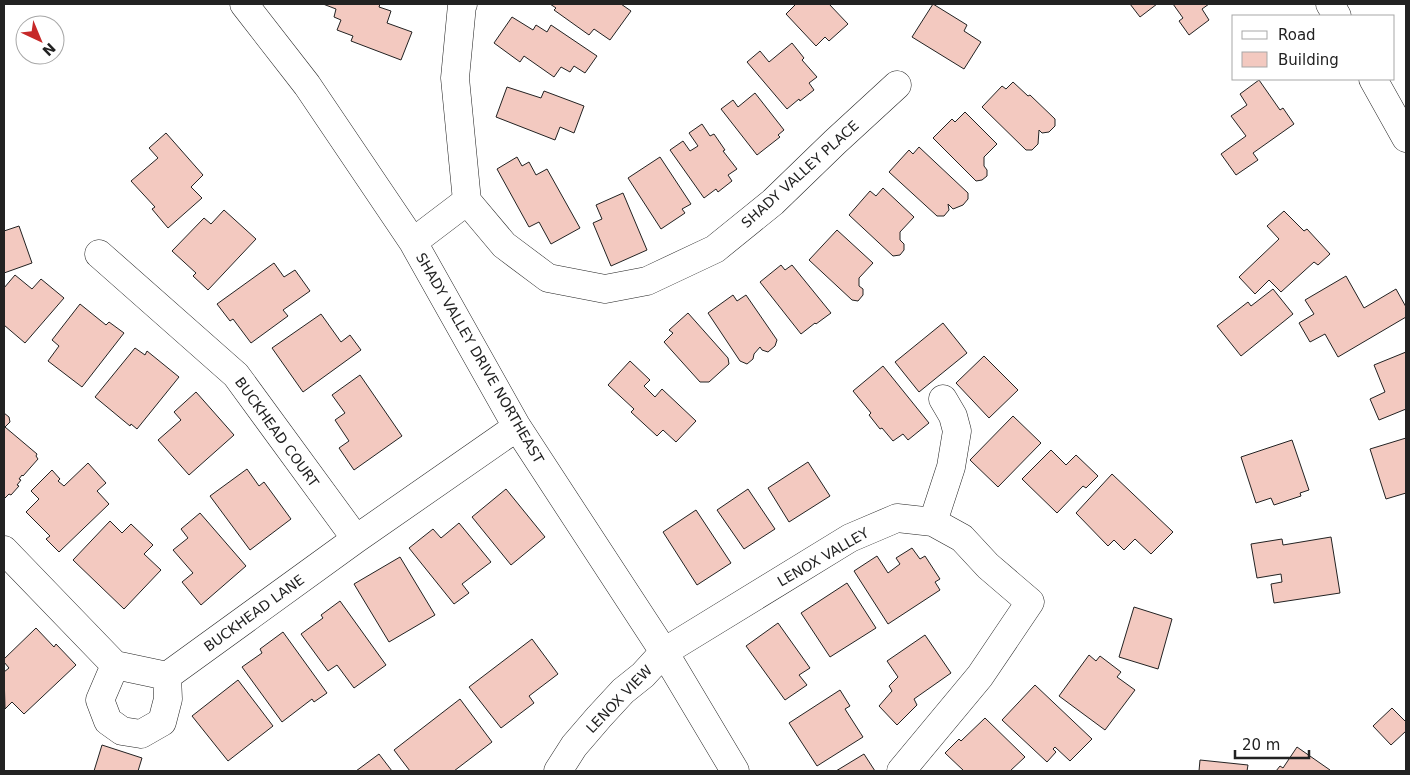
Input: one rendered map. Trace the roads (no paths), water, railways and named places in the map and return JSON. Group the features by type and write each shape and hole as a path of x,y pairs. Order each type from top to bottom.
{"street":[{"name":"SHADY VALLEY DRIVE NORTHEAST","path":"244,4 308,85 413,242 517,427 664,652 735,771"},
{"path":"413,242 467,201 455,78 463,4"},
{"path":"1330,4 1337,15"},
{"path":"1374,80 1406,138"},
{"name":"SHADY VALLEY PLACE","path":"467,201 504,244 548,278 605,289 647,280 715,249 773,202 897,85"},
{"name":"BUCKHEAD COURT","path":"99,254 236,375 356,540"},
{"path":"933,522 951,467 957,431 953,416 943,399"},
{"name":"BUCKHEAD LANE","path":"167,676 517,427"},
{"name":"LENOX VALLEY","path":"664,652 850,538 897,518 933,522 962,538 988,566 1030,602 980,676 901,771"},
{"path":"4,550 115,665 167,676 168,699 162,722 140,734 122,731 108,721 100,700 115,665"},
{"name":"LENOX VIEW","path":"558,771 574,746 623,691 643,675 664,652"}]}
